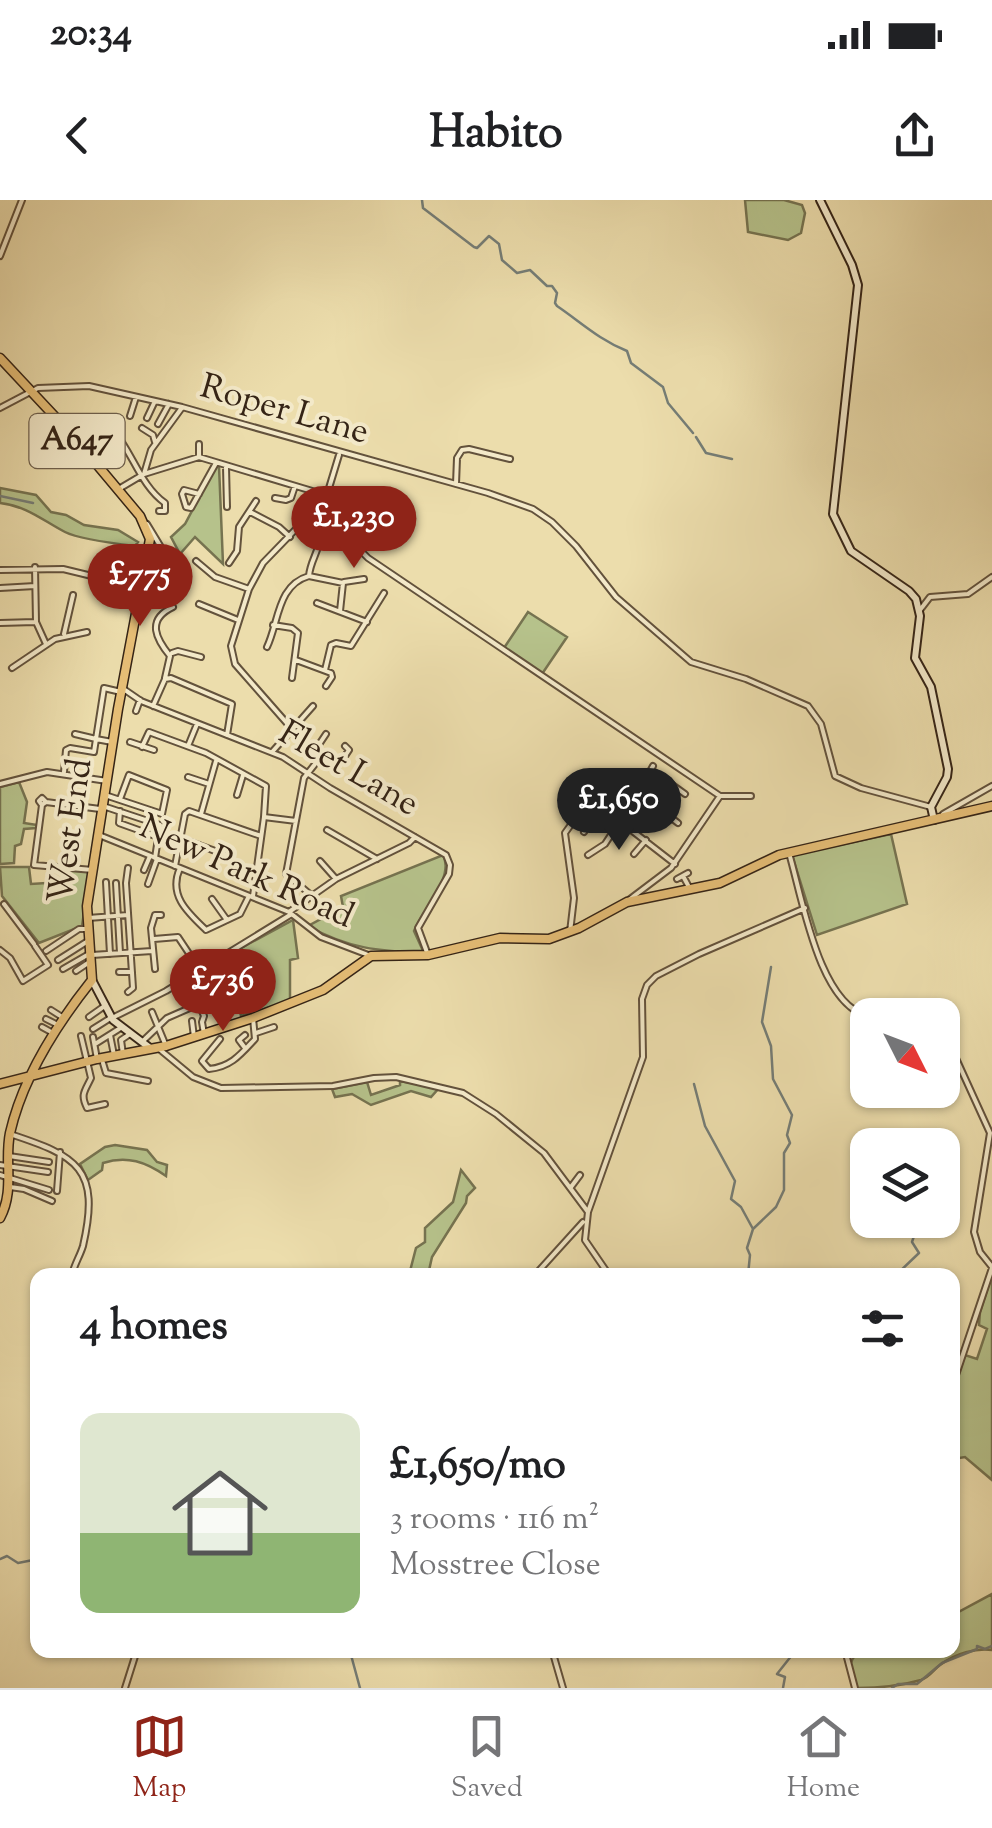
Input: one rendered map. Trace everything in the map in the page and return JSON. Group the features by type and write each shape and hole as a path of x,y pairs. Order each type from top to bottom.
{"main road":[{"name":"A647","path":"0,358 33,391 146,527"},
{"name":"West End","path":"92,980 86,918 112,742 150,545 146,527"},
{"path":"0,1084 158,1048 253,1018 323,990 371,956 428,955 500,938 549,939 627,902 720,883 789,853 992,806"},
{"path":"2,1207 10,1134 32,1077 58,1025 92,980"}],"street":[{"path":"0,256 22,200"},
{"path":"820,200 858,284 846,414 833,494 834,521 851,551 909,591 920,610"},
{"name":"Roper Lane","path":"33,391 89,386 182,407 488,493 542,514 570,538 616,596 668,645 698,666 734,674 808,706 821,724 834,776 861,788 931,807"},
{"path":"0,408 33,391"},
{"path":"130,416 136,397"},
{"path":"147,418 155,401"},
{"path":"158,424 169,404"},
{"path":"144,474 156,444 182,407"},
{"path":"142,428 153,435 156,444"},
{"path":"114,431 144,474 153,496 164,503 165,511 159,510"},
{"path":"199,457 200,444"},
{"path":"456,484 457,458 462,450 510,458"},
{"path":"292,729 235,664 231,646 250,590 270,554 326,498 340,453"},
{"path":"117,490 144,474 199,457 326,498 353,518 364,555 720,796 751,796"},
{"path":"199,494 216,462"},
{"path":"226,466 227,507"},
{"path":"274,498 291,498 295,486"},
{"path":"229,564 236,551 239,527 256,501"},
{"path":"250,512 290,537"},
{"path":"306,520 320,536 310,562 310,576"},
{"path":"146,527 150,523 170,562 167,570"},
{"path":"196,561 215,577 250,590"},
{"path":"34,567 36,622 46,644"},
{"path":"0,570 63,570 125,584 138,602"},
{"path":"268,647 272,625 294,583 310,576 343,583 364,579"},
{"path":"934,820 931,807 948,777 948,769 931,688 914,658 920,610 930,598 968,594 992,577"},
{"path":"340,611 343,583"},
{"path":"0,588 35,586"},
{"path":"325,670 331,645 350,646 384,593"},
{"path":"64,636 73,596"},
{"path":"316,603 367,622"},
{"path":"199,604 238,620"},
{"path":"172,607 164,610 157,622 160,646 170,653 178,651 201,658"},
{"path":"0,623 36,622"},
{"path":"272,625 292,628 298,633 292,678"},
{"path":"12,668 46,644 87,632"},
{"path":"153,706 165,679 170,653"},
{"path":"296,660 325,670 332,677 326,686"},
{"path":"165,679 171,678 232,704 227,735"},
{"path":"64,772 66,750 94,752 104,688 121,690"},
{"name":"Fleet Lane","path":"121,690 272,753 446,855 449,874 418,928 428,955"},
{"path":"136,712 140,700"},
{"path":"272,753 313,706"},
{"path":"188,746 198,724"},
{"path":"142,746 149,732 188,746 266,786 264,817 261,836 251,896 242,912 209,930 204,928 175,892 186,812 261,836"},
{"path":"74,734 112,742"},
{"path":"320,759 318,746 326,734"},
{"path":"130,742 154,750"},
{"path":"311,895 286,874 307,772 320,759 343,760 348,749"},
{"path":"201,814 216,760"},
{"path":"632,827 642,810 641,790 653,768 688,794"},
{"path":"195,769 190,777 209,784"},
{"path":"0,784 39,773 64,772 107,781"},
{"path":"626,774 645,782"},
{"path":"105,795 162,814 166,788 129,775 120,799"},
{"path":"236,795 243,775"},
{"path":"944,818 945,810 992,786"},
{"path":"124,787 132,790"},
{"path":"627,902 675,864 720,796"},
{"path":"583,832 611,798"},
{"path":"93,870 34,865 44,804 120,811 160,826 148,884"},
{"path":"606,808 675,864"},
{"path":"642,810 665,813 678,824"},
{"path":"120,811 119,823 158,837"},
{"path":"264,817 296,821"},
{"path":"570,932 574,898 565,833 575,819"},
{"path":"587,856 605,844 620,821"},
{"path":"326,830 378,859"},
{"name":"New Park Road","path":"99,835 198,879 290,913 321,936 371,956"},
{"path":"93,1029 188,977 290,913 311,895 415,837"},
{"path":"180,838 226,855"},
{"path":"634,854 646,840"},
{"path":"789,853 828,980 850,1010"},
{"path":"144,870 154,858"},
{"path":"320,862 336,880"},
{"path":"128,868 133,988 128,992"},
{"path":"677,880 686,875 690,889"},
{"path":"106,882 110,954"},
{"path":"116,883 120,953"},
{"path":"650,883 654,897"},
{"path":"215,900 227,920"},
{"path":"0,950 10,958 23,981 48,965 4,904"},
{"path":"606,1268 586,1243 587,1215 643,1057 642,999 647,985 674,967 757,926 806,908"},
{"path":"86,918 128,915"},
{"path":"155,970 152,939 155,915 161,915"},
{"path":"46,952 86,929"},
{"path":"152,939 178,937 192,958"},
{"path":"58,960 89,940"},
{"path":"63,970 91,956 152,951"},
{"path":"180,966 199,954"},
{"path":"76,971 91,956"},
{"path":"118,972 132,972"},
{"path":"188,977 196,989"},
{"path":"92,980 112,1018 130,1034 158,1048 193,1076 221,1088 333,1086 384,1077 433,1085 475,1099 544,1152 587,1215"},
{"path":"142,1043 156,1026 199,1004 204,1034"},
{"path":"89,1017 106,1006"},
{"path":"51,1010 58,1025"},
{"path":"152,1012 158,1048"},
{"path":"46,1018 58,1025"},
{"path":"253,1018 256,1033"},
{"path":"192,1021 194,1037"},
{"path":"42,1027 58,1025"},
{"path":"106,1073 94,1041 122,1027"},
{"path":"220,1039 201,1061 209,1069 240,1057 256,1033 274,1027"},
{"path":"119,1055 121,1040 130,1034"},
{"path":"110,1035 119,1055"},
{"path":"246,1035 239,1040 246,1048"},
{"path":"80,1036 90,1078"},
{"path":"960,1067 990,1133 974,1232 980,1252 992,1268 960,1363"},
{"path":"102,1114 102,1104 87,1108 84,1102 83,1089 90,1078 106,1073 148,1081"},
{"path":"10,1134 60,1152 81,1170 88,1202 82,1252 75,1268"},
{"path":"57,1190 60,1152"},
{"path":"9,1156 49,1162"},
{"path":"5,1178 48,1172"},
{"path":"570,1187 580,1175"},
{"path":"5,1178 49,1190"},
{"path":"5,1178 52,1201"},
{"path":"541,1268 587,1215"},
{"path":"125,1688 134,1658"},
{"path":"554,1658 563,1688"},
{"path":"847,1658 854,1688"}],"green space":[{"path":"745,200 784,200 802,205 805,213 801,233 788,240 748,232"},
{"path":"216,466 223,564 195,537 180,554 171,537 185,524"},
{"path":"0,488 36,495 51,512 84,525 118,530 138,542 135,546 71,535 26,510 0,503"},
{"path":"528,612 567,637 542,674 504,648"},
{"path":"19,782 27,802 24,823 37,825 24,829 21,844 15,846 14,863 0,864 0,787"},
{"path":"891,834 907,904 817,935 792,855"},
{"path":"443,855 445,873 414,931 424,953 364,947 308,926 343,907 341,896"},
{"path":"0,867 29,867 31,884 63,882 65,868 90,872 82,926 39,943 2,896"},
{"path":"293,920 298,958 290,960 290,1001 241,1016 234,984 237,981 232,974 238,969 228,955"},
{"path":"400,1081 439,1088 431,1097 411,1091 371,1105 352,1094 335,1097 332,1089 367,1082 371,1095 400,1085"},
{"path":"105,1147 147,1150 157,1162 167,1165 166,1176 144,1164 120,1160 103,1163 102,1170 88,1180 80,1164"},
{"path":"461,1170 475,1188 432,1257 430,1268 411,1268 416,1248 425,1242 425,1228 453,1202"},
{"path":"992,1275 992,1480 965,1457 960,1458 960,1370 965,1355 977,1359 987,1329 979,1325"},
{"path":"992,1594 992,1650 960,1654 960,1611"},
{"path":"853,1658 952,1658 921,1680 890,1686 857,1688 849,1667"}],"waterway":[{"path":"422,200 423,208 474,247 489,236 499,244 502,260 517,273 530,270 552,286 557,293 557,306 627,351 631,363 663,387 668,403 693,433"},
{"path":"696,437 706,453 732,459"},
{"path":"0,496 33,503"},
{"path":"753,1229 776,1207 784,1190 784,1153 790,1143 787,1135 792,1115 773,1079 771,1046 762,1022 771,967"},
{"path":"694,1084 705,1126 735,1181 731,1199 741,1207 753,1229 747,1248 749,1268"},
{"path":"903,1268 919,1253 913,1238"},
{"path":"0,1559 7,1556 18,1563 30,1561"},
{"path":"960,1656 977,1646 992,1646"},
{"path":"352,1658 360,1688"},
{"path":"783,1688 785,1677 777,1674 790,1658"},
{"path":"892,1688 898,1684 917,1684 942,1663 954,1658"}]}
